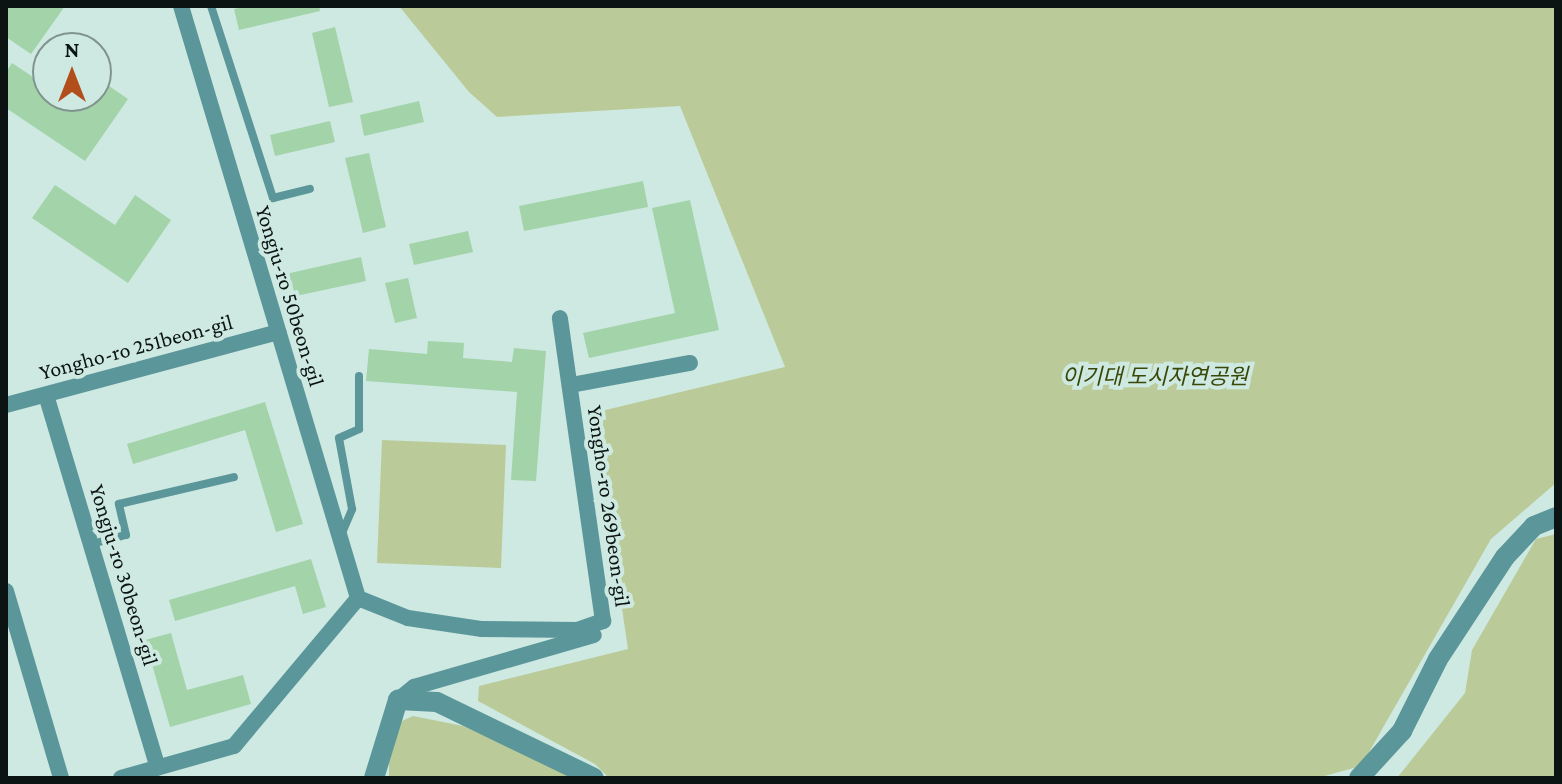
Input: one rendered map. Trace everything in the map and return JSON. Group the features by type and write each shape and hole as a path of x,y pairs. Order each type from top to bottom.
{"street":[{"name":"Yongju-ro 50beon-gil","path":"181,6 358,598"},
{"name":"Yongho-ro 269beon-gil","path":"358,598 408,618 482,629 577,630 603,621 560,318"},
{"name":"Yongho-ro 251beon-gil","path":"6,405 278,332"},
{"path":"571,385 690,363"},
{"name":"Yongju-ro 30beon-gil","path":"46,395 158,768"},
{"path":"1359,778 1402,731 1438,659 1505,557 1534,526 1556,517"},
{"path":"6,591 61,778"},
{"path":"121,778 234,746 358,598"},
{"path":"374,778 398,700 414,687 595,635 603,621"},
{"path":"398,700 437,702 594,778"}],"lane":[{"path":"211,6 273,198 310,189"},
{"path":"340,537 352,509 339,438 359,429 359,376"},
{"path":"92,544 126,535 119,504 234,477"}],"green space":[{"name":"이기대 도시자연공원","path":"399,6 1556,6 1556,483 1491,539 1361,766 1317,778 609,778 595,764 478,701 479,686 628,649 593,413 785,367 680,106 497,117 469,92"},
{"path":"382,440 506,445 501,568 377,563"},
{"path":"1556,534 1556,778 1397,778 1465,693 1472,650 1536,539"},
{"path":"413,716 463,726 580,778 389,778 389,727"}],"building":[{"path":"6,6 65,6 47,32 32,32 31,54 6,37"},
{"path":"247,6 319,6 320,11 239,30 234,9"},
{"path":"335,27 353,102 329,107 312,33"},
{"path":"12,63 32,76 32,112 112,112 112,88 128,99 85,161 6,108 6,72"},
{"path":"419,101 424,122 364,136 360,115"},
{"path":"330,121 335,142 275,156 270,135"},
{"path":"369,153 386,227 363,233 345,158"},
{"path":"643,181 648,207 524,231 519,206"},
{"path":"55,185 115,225 135,195 171,220 128,283 32,218"},
{"path":"690,200 719,330 589,358 583,333 675,313 652,208"},
{"path":"468,231 473,252 414,265 409,244"},
{"path":"361,257 366,281 291,297 286,274"},
{"path":"408,278 417,318 395,323 385,283"},
{"path":"428,341 464,343 463,358 512,362 514,348 546,351 536,481 511,480 517,392 366,381 369,349 427,354"},
{"path":"265,402 303,524 276,532 245,430 133,464 127,444"},
{"path":"311,559 326,607 303,614 295,586 175,621 169,600"},
{"path":"171,633 187,690 243,675 251,704 170,727 145,640"}]}
